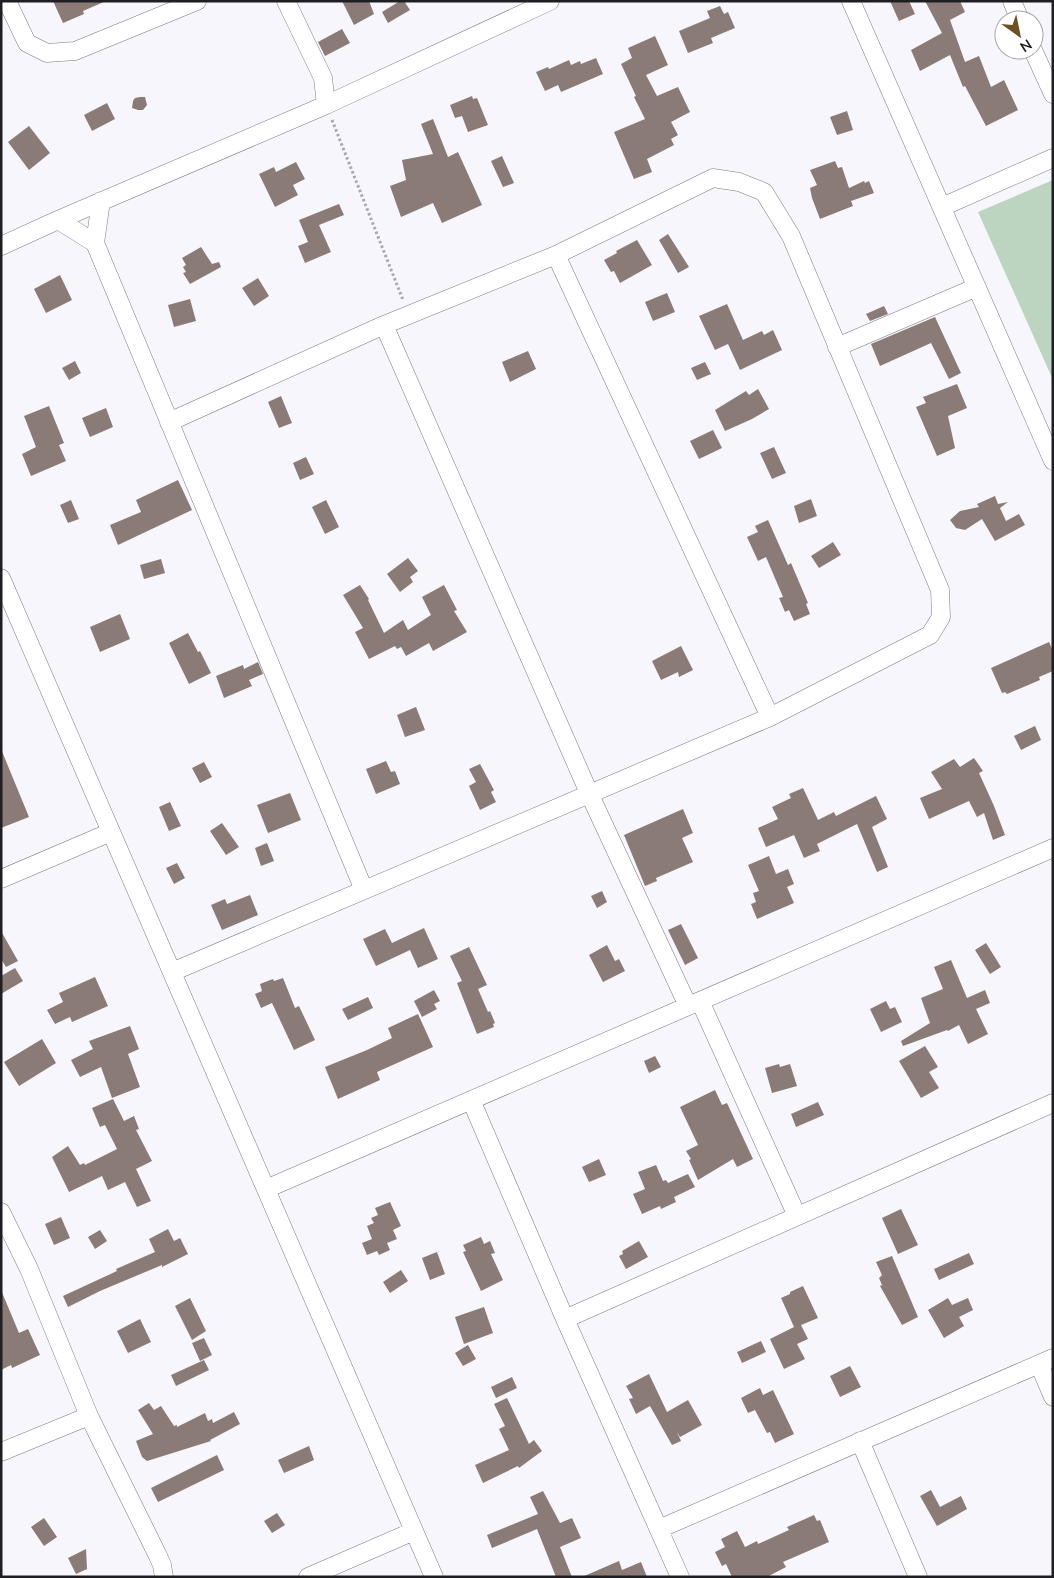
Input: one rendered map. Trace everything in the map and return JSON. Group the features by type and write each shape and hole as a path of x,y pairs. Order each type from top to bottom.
{"street":[{"path":"7,1 26,43 47,54 75,51 196,1"},
{"path":"286,1 323,78 326,105"},
{"path":"1,246 326,105 550,1"},
{"path":"850,1 1053,461"},
{"path":"1038,60 1053,94"},
{"path":"942,207 1053,158"},
{"path":"169,422 384,325 556,255 713,178 739,182 764,192 791,236 940,590 941,617 930,635 770,717 172,972"},
{"path":"101,202 95,244 364,890"},
{"path":"58,220 95,244"},
{"path":"556,255 770,717"},
{"path":"837,347 977,287"},
{"path":"384,325 589,793 694,1003 797,1216"},
{"path":"1,578 434,1577"},
{"path":"1,879 111,832"},
{"path":"266,1189 1053,848"},
{"path":"471,1100 565,1319 680,1577"},
{"path":"565,1319 1053,1104"},
{"path":"1,1212 29,1269 89,1416 158,1556 164,1577"},
{"path":"659,1529 1046,1360 1053,1397"},
{"path":"1,1452 89,1416"},
{"path":"860,1441 918,1577"},
{"path":"308,1577 414,1532"}],"path":[{"path":"326,105 409,315"}],"green space":[{"path":"1053,180 1053,380 978,212"}],"building":[{"path":"53,1 106,1 83,11 84,14 63,23"},
{"path":"342,1 369,1 374,14 354,25"},
{"path":"400,1 404,1 410,10 388,23 382,12"},
{"path":"890,1 909,1 915,14 899,21"},
{"path":"925,1 960,1 965,12 950,20 965,62 979,56 991,87 1004,80 1018,110 986,126 965,86 963,87 950,55 920,71 911,50 942,33"},
{"path":"720,6 724,14 728,12 735,28 711,38 713,43 688,53 679,31 710,18 707,11"},
{"path":"342,29 350,43 325,56 318,42"},
{"path":"655,36 668,65 646,75 657,96 678,87 690,112 671,122 678,135 671,139 674,145 647,159 652,172 634,179 614,132 645,119 621,64 632,58 628,48"},
{"path":"596,58 603,74 561,92 558,85 545,91 536,72 548,67 549,69 569,60 571,65 580,61 581,64"},
{"path":"472,96 473,99 477,98 488,125 468,132 462,116 455,118 450,105"},
{"path":"145,97 147,105 143,110 132,108 135,98"},
{"path":"107,103 115,119 92,131 84,115"},
{"path":"847,111 853,130 837,135 830,117"},
{"path":"433,119 448,157 458,152 482,205 442,223 433,203 401,217 390,186 406,180 402,160 433,154 421,124"},
{"path":"29,126 50,153 29,170 8,142"},
{"path":"502,156 514,183 503,187 491,161"},
{"path":"835,161 838,168 842,167 849,188 864,181 865,183 869,181 874,193 851,201 853,206 820,219 810,188 817,185 810,170"},
{"path":"296,162 305,179 293,185 298,195 275,207 259,174 274,167 276,172"},
{"path":"339,204 344,215 319,225 331,252 305,263 298,246 308,242 299,220"},
{"path":"668,234 689,267 678,273 659,240"},
{"path":"637,240 652,265 620,283 614,271 611,272 604,260"},
{"path":"201,247 212,264 219,262 221,267 190,284 183,273 186,272 183,267 186,265 182,258"},
{"path":"60,275 72,300 46,313 34,289"},
{"path":"258,278 269,296 254,306 242,288"},
{"path":"667,293 675,312 653,321 645,302"},
{"path":"190,299 196,321 174,327 168,305"},
{"path":"727,304 743,340 762,331 764,335 773,330 782,350 740,370 728,344 715,350 699,316"},
{"path":"884,306 888,314 870,321 866,314"},
{"path":"935,317 961,373 949,379 931,343 880,366 871,344"},
{"path":"528,351 536,369 510,382 502,362"},
{"path":"75,361 81,373 69,380 62,368"},
{"path":"705,362 711,374 697,380 691,368"},
{"path":"957,384 967,408 948,416 955,448 937,456 916,407 926,403 923,397"},
{"path":"758,389 769,409 725,431 715,410 746,391 749,395"},
{"path":"281,396 292,423 279,428 268,402"},
{"path":"49,406 64,443 59,445 66,461 31,476 22,454 36,447 24,416"},
{"path":"106,408 113,427 90,437 82,418"},
{"path":"713,430 722,448 699,459 690,441"},
{"path":"774,447 786,473 772,479 760,453"},
{"path":"306,457 314,474 300,480 293,463"},
{"path":"178,480 192,510 118,545 110,525 141,512 136,500"},
{"path":"995,496 998,504 1008,502 1000,508 1006,521 1019,514 1025,525 995,541 982,519 965,530 956,528 950,520 960,511 979,507 977,504"},
{"path":"811,499 817,516 799,523 794,506"},
{"path":"71,500 79,519 68,523 60,505"},
{"path":"326,500 339,527 325,534 312,507"},
{"path":"768,520 788,565 791,563 808,603 806,604 810,614 794,621 789,610 785,612 779,598 783,597 766,557 758,561 747,537 758,532 755,526"},
{"path":"833,542 841,555 819,568 811,556"},
{"path":"408,558 418,571 410,577 413,582 400,592 387,574"},
{"path":"161,559 165,573 144,579 140,565"},
{"path":"360,585 369,599 384,633 403,620 408,630 431,615 422,597 444,585 457,610 454,611 467,632 433,651 429,643 406,656 401,647 397,649 395,646 369,659 355,632 363,628 343,595"},
{"path":"120,614 130,639 100,652 90,627"},
{"path":"188,633 211,673 189,684 169,643"},
{"path":"1049,642 1053,651 1053,671 1039,677 1040,680 1007,694 1005,692 1002,693 991,668"},
{"path":"681,646 693,670 679,677 678,672 661,680 652,661"},
{"path":"258,662 263,674 249,680 252,686 224,698 216,676 243,665 244,669"},
{"path":"416,707 425,730 405,737 397,715"},
{"path":"1035,726 1041,740 1021,750 1014,736"},
{"path":"1,749 29,817 1,828"},
{"path":"974,758 983,771 979,773 1005,835 993,840 984,813 977,817 969,801 929,819 920,798 942,789 931,772 954,759 960,767"},
{"path":"386,761 391,772 395,771 400,784 376,794 366,769"},
{"path":"204,762 212,777 200,783 192,768"},
{"path":"480,764 494,790 491,792 496,802 480,810 469,786 476,782 469,769"},
{"path":"803,788 818,820 834,812 836,816 876,796 887,819 872,827 888,867 877,872 857,824 817,844 820,851 804,858 794,835 766,847 758,828 778,819 772,807 791,798 789,794"},
{"path":"290,793 301,820 268,833 257,805"},
{"path":"170,802 181,826 169,831 159,807"},
{"path":"683,809 693,833 682,838 693,862 656,878 657,881 645,886 624,835"},
{"path":"222,823 239,847 226,855 210,831"},
{"path":"267,843 274,861 261,866 255,848"},
{"path":"769,856 776,874 788,869 794,884 787,887 794,903 757,919 751,904 756,902 753,893 759,891 748,865"},
{"path":"177,863 185,878 174,884 166,868"},
{"path":"602,891 607,902 597,908 591,896"},
{"path":"250,895 258,915 222,930 211,905 225,899 227,904"},
{"path":"681,924 698,958 685,965 668,930"},
{"path":"424,928 438,959 418,968 410,950 376,966 363,939 385,929 392,943"},
{"path":"1,931 18,961 6,967 1,959"},
{"path":"986,943 1001,967 990,974 975,950"},
{"path":"607,945 615,961 619,959 625,971 603,982 589,955"},
{"path":"469,947 487,985 478,989 495,1023 493,1024 494,1027 477,1034 457,983 462,981 450,956"},
{"path":"951,960 967,998 985,990 990,1003 976,1009 988,1034 968,1044 959,1025 948,1031 903,1046 901,1041 930,1023 921,998 943,989 934,967"},
{"path":"15,968 23,981 1,994 1,976"},
{"path":"95,977 108,1006 72,1022 70,1017 55,1024 47,1010 63,1002 59,993"},
{"path":"283,978 295,1008 299,1006 315,1040 294,1050 272,1003 261,1008 255,994 262,991 260,984 273,979 274,981"},
{"path":"434,990 440,1001 434,1004 437,1009 422,1017 414,1001"},
{"path":"368,997 373,1008 348,1020 342,1009"},
{"path":"886,1001 890,1009 895,1007 902,1022 881,1032 870,1009"},
{"path":"418,1014 433,1047 377,1072 380,1080 338,1099 325,1067 392,1038 388,1028"},
{"path":"130,1026 139,1049 128,1054 140,1087 112,1098 101,1067 80,1077 71,1060 93,1049 89,1041"},
{"path":"42,1039 56,1063 19,1086 4,1062"},
{"path":"925,1046 938,1067 929,1072 939,1088 921,1098 899,1061"},
{"path":"655,1056 661,1067 649,1073 644,1061"},
{"path":"779,1064 780,1067 790,1064 797,1086 772,1093 765,1068"},
{"path":"715,1090 722,1105 727,1103 753,1159 737,1167 733,1159 698,1180 689,1160 691,1159 686,1151 698,1145 680,1107"},
{"path":"113,1099 124,1121 134,1116 139,1129 136,1130 152,1161 136,1169 151,1201 137,1207 125,1182 108,1190 102,1176 69,1192 52,1157 68,1146 80,1165 84,1163 85,1165 117,1149 105,1125 100,1127 92,1108"},
{"path":"818,1102 824,1115 796,1127 791,1114"},
{"path":"599,1159 606,1175 589,1182 582,1167"},
{"path":"656,1165 663,1181 666,1180 668,1183 688,1174 695,1187 674,1197 676,1202 661,1209 660,1206 642,1214 633,1194 645,1189 638,1172"},
{"path":"390,1202 401,1226 393,1230 397,1239 387,1243 390,1250 379,1255 377,1251 367,1255 362,1243 372,1239 367,1226 374,1223 371,1218 378,1215 375,1208"},
{"path":"901,1209 918,1245 898,1254 882,1218"},
{"path":"61,1217 70,1238 54,1245 45,1224"},
{"path":"168,1229 174,1241 180,1238 188,1254 162,1267 162,1265 100,1291 68,1307 63,1296 155,1252 149,1239"},
{"path":"100,1230 107,1241 95,1249 88,1237"},
{"path":"481,1237 484,1244 490,1241 495,1253 491,1254 503,1280 481,1291 463,1252 466,1251 463,1245"},
{"path":"639,1241 648,1257 626,1269 619,1256 623,1254 622,1251"},
{"path":"437,1252 445,1274 430,1280 422,1258"},
{"path":"969,1253 974,1264 939,1280 934,1269"},
{"path":"892,1256 918,1317 902,1325 880,1286 882,1285 879,1278 882,1275 876,1262"},
{"path":"401,1270 408,1281 390,1293 383,1282"},
{"path":"803,1286 818,1318 801,1325 808,1339 797,1344 805,1359 784,1369 770,1339 794,1327 781,1298"},
{"path":"1,1290 19,1333 28,1329 40,1355 12,1368 11,1365 1,1370"},
{"path":"190,1298 206,1331 192,1340 175,1306"},
{"path":"948,1298 952,1305 968,1298 973,1310 959,1317 964,1326 944,1338 928,1310"},
{"path":"484,1307 493,1333 464,1344 455,1317"},
{"path":"140,1319 151,1342 128,1353 117,1331"},
{"path":"204,1338 212,1355 200,1361 192,1343"},
{"path":"761,1341 766,1352 742,1363 737,1352"},
{"path":"468,1345 476,1359 463,1366 455,1353"},
{"path":"204,1360 209,1370 176,1386 171,1375"},
{"path":"850,1366 861,1387 840,1397 830,1376"},
{"path":"649,1374 667,1412 688,1400 702,1425 680,1437 677,1432 681,1441 672,1445 650,1406 636,1414 629,1399 633,1398 626,1386"},
{"path":"512,1377 517,1388 496,1398 491,1387"},
{"path":"760,1388 763,1395 773,1390 794,1434 775,1443 770,1432 767,1433 755,1410 748,1413 741,1398"},
{"path":"507,1398 529,1444 534,1440 542,1451 519,1468 518,1466 483,1483 475,1465 509,1450 499,1429 505,1426 494,1404"},
{"path":"149,1403 154,1410 161,1406 174,1426 177,1425 177,1427 205,1413 208,1421 212,1419 213,1423 234,1412 240,1424 211,1441 147,1461 142,1457 136,1441 153,1434 138,1410"},
{"path":"309,1446 314,1460 284,1473 278,1460"},
{"path":"217,1455 224,1470 158,1502 151,1488"},
{"path":"931,1490 940,1507 961,1496 967,1509 937,1526 920,1496"},
{"path":"543,1491 560,1523 572,1518 581,1538 560,1547 572,1577 556,1577 537,1529 492,1548 487,1535 538,1514 530,1497"},
{"path":"277,1513 285,1525 272,1533 264,1521"},
{"path":"814,1515 817,1521 820,1520 829,1542 783,1562 786,1567 767,1577 732,1577 726,1564 722,1566 715,1552 725,1547 721,1539 737,1531 745,1547 757,1541 758,1544 789,1530 787,1527"},
{"path":"44,1518 57,1537 44,1546 31,1527"},
{"path":"86,1549 87,1569 76,1574 68,1558"},
{"path":"619,1561 622,1570 641,1562 647,1577 582,1577"}]}
